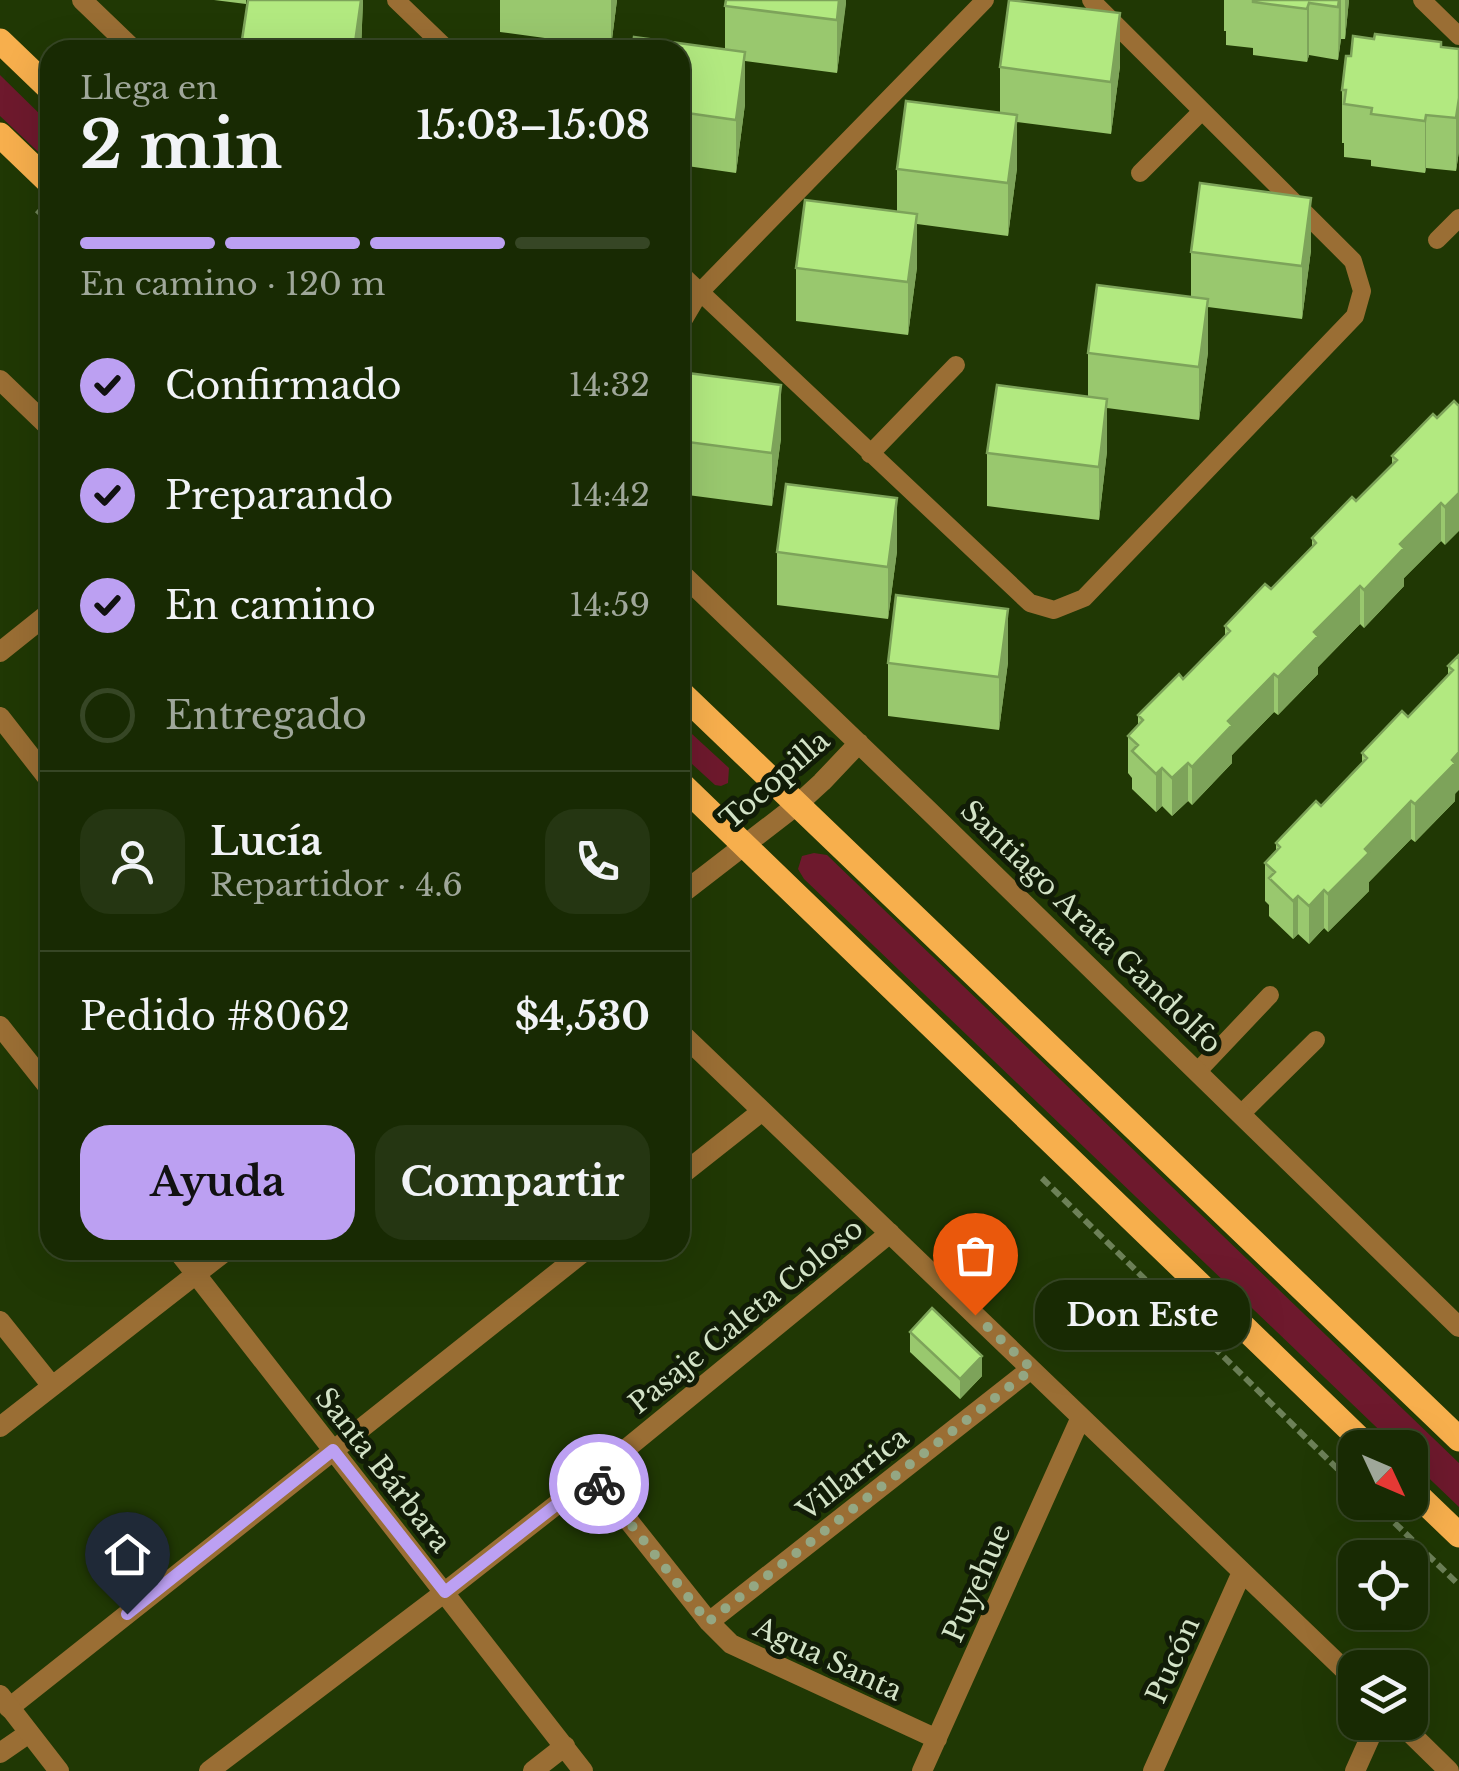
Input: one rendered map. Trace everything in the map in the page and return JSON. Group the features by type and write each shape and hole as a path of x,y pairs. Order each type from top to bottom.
{"main road":[{"path":"0,41 40,79"},
{"path":"0,135 40,173"},
{"path":"690,701 1459,1439"},
{"path":"690,792 1349,1430"},
{"path":"1428,1505 1459,1535"}],"street":[{"path":"82,0 124,40"},
{"path":"5,394 40,420"},
{"name":"Santiago Arata Gandolfo","path":"690,582 1459,1327"},
{"path":"0,652 40,620"},
{"path":"0,717 40,769"},
{"name":"Tocopilla","path":"690,887 798,804 859,743"},
{"path":"0,1026 40,1076"},
{"path":"690,1042 1338,1664"},
{"path":"690,1168 762,1110"},
{"name":"Pasaje Caleta Coloso","path":"210,1771 593,1476 890,1234"},
{"name":"Santa Bárbara","path":"184,1260 583,1771"},
{"path":"0,1427 214,1260"},
{"path":"59,1771 5,1702 573,1260"},
{"path":"0,1321 52,1386"},
{"name":"Villarrica","path":"708,1622 1032,1369"},
{"name":"Puyehue","path":"922,1771 1082,1417"},
{"name":"Agua Santa","path":"593,1476 708,1622 731,1644 937,1739"},
{"name":"Pucón","path":"1153,1771 1242,1572"},
{"path":"0,1754 29,1732"},
{"path":"1356,1771 1369,1740"},
{"path":"1417,1740 1449,1771"},
{"path":"533,1771 565,1746"}],"lane":[{"path":"396,0 438,40"},
{"path":"690,309 700,292 985,0"},
{"path":"690,282 1030,603 1054,610 1084,598 1356,316 1362,291 1353,262 1091,0"},
{"path":"1422,0 1459,36"},
{"path":"1140,172 1202,111"},
{"path":"1437,240 1459,218"},
{"path":"690,296 700,292"},
{"path":"870,454 956,365"},
{"path":"1196,1072 1270,995"},
{"path":"1241,1114 1316,1040"}],"path":[{"path":"1030,1167 1338,1469"},
{"path":"1392,1520 1459,1585"}],"shaded area":[{"path":"0,75 40,114 40,154 0,116"},
{"path":"690,732 729,768 728,783 715,785 690,762"},
{"path":"827,855 1425,1430 1379,1430 804,879 798,869 802,856"},
{"path":"1428,1433 1459,1463 1459,1507 1428,1477"}],"building":[{"path":"248,0 361,0 355,40 242,40"},
{"path":"726,0 839,0 837,20 725,6"},
{"path":"1009,0 1120,13 1111,82 1000,67"},
{"path":"1253,0 1339,0 1338,7 1309,3 1307,9"},
{"path":"1375,34 1441,42 1441,47 1459,49 1456,118 1426,115 1425,121 1371,114 1372,108 1344,104 1346,56 1351,56 1353,36 1374,39"},
{"path":"690,45 745,52 736,120 690,113"},
{"path":"906,101 1017,115 1008,183 897,169"},
{"path":"1200,183 1311,198 1302,266 1191,252"},
{"path":"805,200 917,214 908,282 796,268"},
{"path":"1097,285 1208,299 1199,367 1088,353"},
{"path":"690,373 781,385 772,453 690,442"},
{"path":"997,385 1107,399 1099,467 987,453"},
{"path":"1454,401 1459,406 1459,493 1445,507 1441,503 1400,544 1404,548 1364,590 1360,586 1314,632 1318,636 1228,721 1232,725 1192,767 1188,763 1172,778 1162,768 1156,774 1132,751 1138,745 1128,736 1143,720 1138,715 1179,674 1183,679 1230,631 1225,626 1265,584 1271,589 1316,543 1312,538 1352,497 1356,501 1397,460 1392,456 1433,414 1437,418"},
{"path":"786,484 897,498 888,567 777,552"},
{"path":"896,595 1008,609 999,677 888,663"},
{"path":"1459,655 1459,752 1452,760 1455,763 1415,804 1411,801 1365,849 1369,853 1328,894 1324,890 1309,906 1298,896 1293,901 1269,878 1275,872 1265,863 1280,847 1276,843 1316,801 1321,806 1367,758 1362,753 1402,711 1408,717 1453,670 1448,666"},
{"path":"932,1308 982,1356 960,1379 910,1332"}],"way so far":[{"path":"599,1484 708,1622 1032,1369 975,1315"}],"place":[{"name":"Don Este","path":"975,1315"}],"route":[{"path":"127,1614 333,1450 445,1592 593,1476 599,1484"}]}
